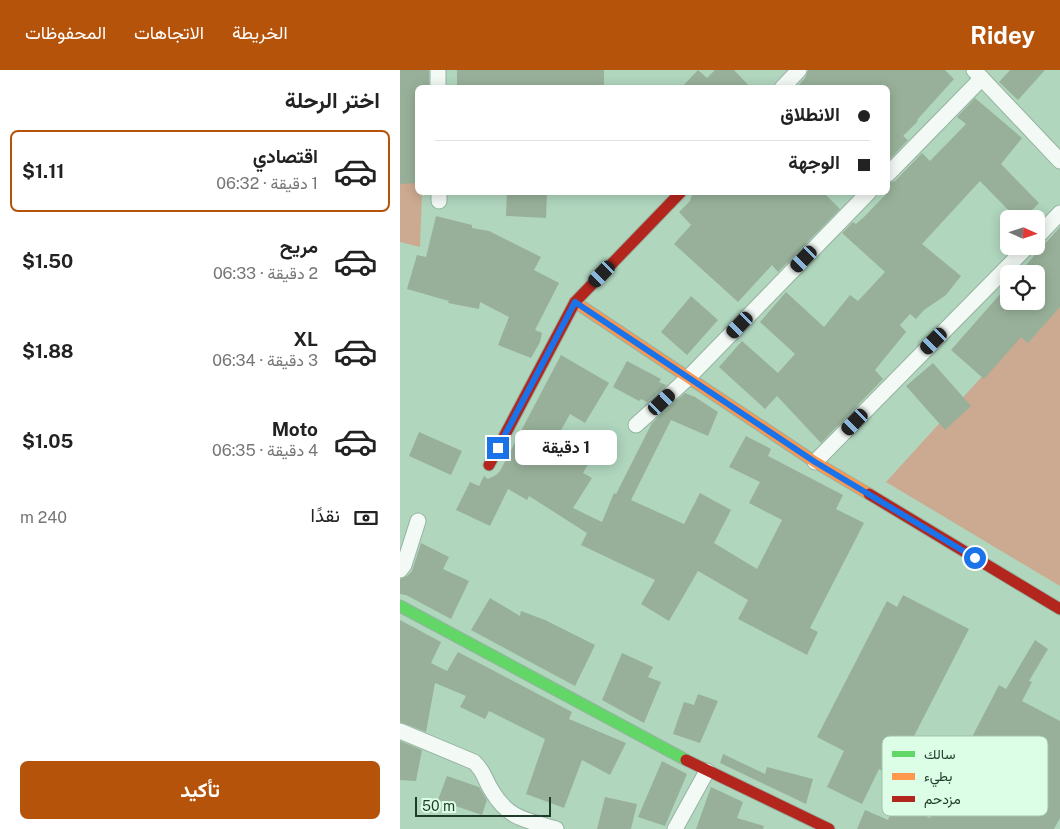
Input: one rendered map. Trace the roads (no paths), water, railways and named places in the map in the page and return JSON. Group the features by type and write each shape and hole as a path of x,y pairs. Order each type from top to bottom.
{"street":[{"path":"438,70 438,85"},
{"path":"785,85 799,70"},
{"path":"890,172 978,74 1060,161"},
{"path":"489,465 575,302 678,195"},
{"path":"636,425 688,378 867,195"},
{"path":"1045,229 1060,214"},
{"path":"815,462 1019,255"},
{"path":"575,302 815,462 1060,609"},
{"path":"400,570 404,565 418,521"},
{"path":"400,606 707,771 829,829"},
{"path":"400,731 474,762 482,770 492,791 506,810 514,816 556,829"},
{"path":"675,829 707,771"}]}
